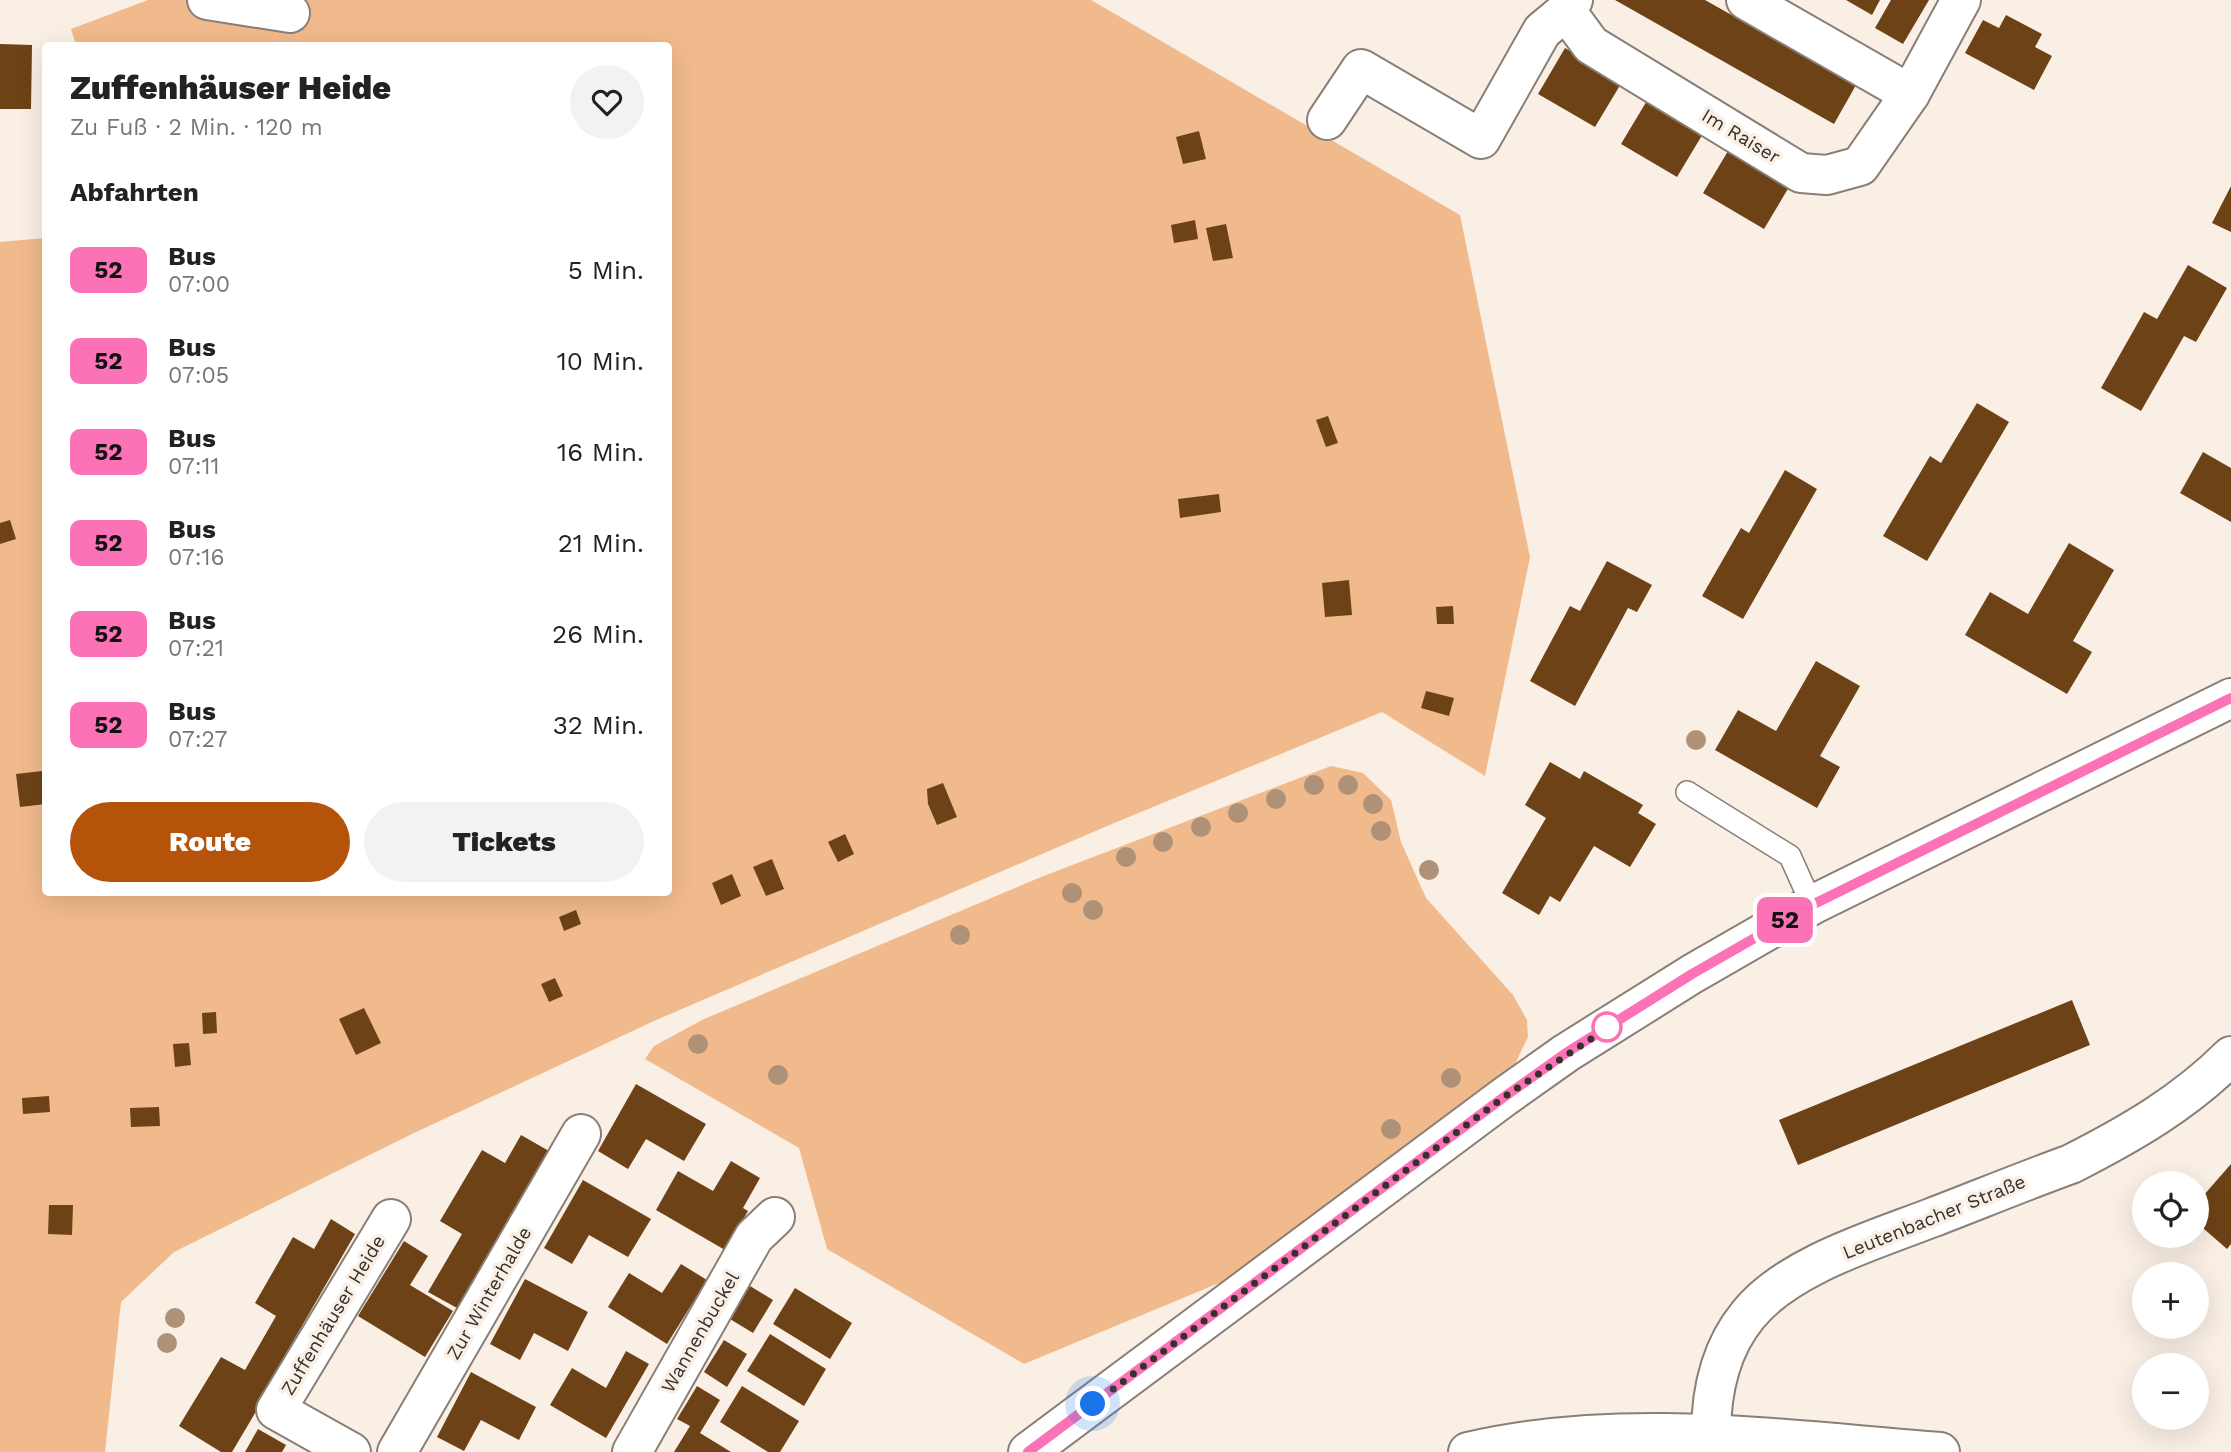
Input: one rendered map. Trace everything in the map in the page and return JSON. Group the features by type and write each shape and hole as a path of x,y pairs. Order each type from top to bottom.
{"street":[{"path":"207,0 290,13"},
{"path":"1746,0 1910,94"},
{"name":"Im Raiser","path":"1570,6 1591,45 1801,173 1827,175 1860,166 1910,94 1961,0"},
{"path":"1327,120 1361,69 1481,139 1542,31 1570,6"},
{"path":"1028,1452 1566,1053 1692,974 1812,905 2231,698"},
{"name":"Leutenbacher Straße","path":"1711,1435 1711,1400 1722,1359 1747,1315 1769,1294 1840,1254 2071,1164 2105,1147 2159,1117 2203,1084 2231,1056"},
{"name":"Zur Winterhalde","path":"397,1452 581,1134"},
{"name":"Wannenbuckel","path":"632,1452 754,1237 775,1217"},
{"name":"Zuffenhäuser Heide","path":"351,1452 276,1410 391,1219"},
{"path":"1468,1452 1575,1436 1711,1435 1940,1452"}],"lane":[{"path":"1687,792 1790,856 1812,905"}],"shaded area":[{"path":"148,0 1091,0 1460,215 1530,557 1485,776 1382,712 1100,829 654,1021 414,1133 174,1252 121,1302 105,1452 0,1452 0,242 42,238 42,896 672,896 672,42 75,42 71,29"},
{"path":"1331,766 1363,773 1391,800 1401,842 1426,898 1513,995 1527,1020 1528,1037 1515,1064 1236,1276 1024,1364 827,1249 799,1148 645,1059 654,1046 704,1019 1041,877"}],"building":[{"path":"1615,0 1705,0 1856,85 1834,124"},
{"path":"1846,0 1880,0 1872,15"},
{"path":"1891,0 1929,0 1903,44 1875,28"},
{"path":"2006,15 2042,34 2035,47 2052,56 2034,90 1965,53 1983,20 1999,28"},
{"path":"0,44 32,45 31,109 0,109"},
{"path":"1565,48 1622,82 1595,127 1538,94"},
{"path":"1648,99 1704,132 1677,177 1621,144"},
{"path":"1199,131 1206,159 1183,164 1176,137"},
{"path":"1731,146 1792,182 1764,229 1703,193"},
{"path":"2231,186 2231,232 2212,223"},
{"path":"1195,220 1198,239 1174,243 1171,225"},
{"path":"1226,224 1233,258 1213,261 1206,228"},
{"path":"2188,265 2227,288 2196,342 2184,336 2141,411 2101,388 2144,312 2157,319"},
{"path":"1977,403 2009,422 1927,561 1883,536 1930,456 1941,463"},
{"path":"1328,416 1338,443 1326,447 1316,420"},
{"path":"2203,452 2231,468 2231,522 2180,493"},
{"path":"1785,470 1817,489 1743,619 1702,596 1741,528 1749,533"},
{"path":"1219,494 1221,512 1180,518 1178,499"},
{"path":"10,520 16,539 0,544 0,523"},
{"path":"2069,543 2114,570 2073,641 2092,652 2067,694 1965,635 1990,592 2028,614"},
{"path":"1607,561 1652,585 1637,612 1628,608 1575,706 1530,681 1570,606 1580,611"},
{"path":"1349,580 1352,615 1325,617 1322,583"},
{"path":"1453,606 1454,624 1437,624 1436,607"},
{"path":"1816,661 1860,686 1820,756 1840,767 1817,808 1715,750 1738,710 1776,731"},
{"path":"1426,691 1454,698 1449,716 1421,708"},
{"path":"1550,762 1580,779 1584,771 1643,805 1638,813 1656,824 1630,867 1594,846 1560,902 1550,896 1539,915 1502,893 1546,818 1525,805"},
{"path":"42,771 42,804 20,807 16,774"},
{"path":"943,783 957,817 937,825 928,804 927,789"},
{"path":"845,834 854,854 838,862 828,842"},
{"path":"772,859 784,889 766,896 753,867"},
{"path":"732,874 741,896 721,905 712,883"},
{"path":"576,910 581,924 564,931 559,917"},
{"path":"555,978 563,996 549,1002 541,984"},
{"path":"2072,1000 2090,1045 1798,1165 1779,1120"},
{"path":"364,1008 381,1043 356,1055 339,1019"},
{"path":"216,1012 217,1033 203,1034 202,1013"},
{"path":"189,1043 191,1065 175,1067 173,1044"},
{"path":"636,1084 706,1124 684,1161 646,1139 628,1169 598,1151"},
{"path":"49,1096 50,1112 23,1114 22,1098"},
{"path":"159,1107 160,1126 131,1127 130,1108"},
{"path":"521,1135 549,1151 457,1308 428,1292 462,1234 440,1221 482,1150 505,1163"},
{"path":"731,1161 760,1178 743,1208 748,1211 725,1250 656,1210 678,1171 713,1191"},
{"path":"2231,1164 2231,1244 2227,1249 2209,1233 2209,1189"},
{"path":"583,1180 651,1219 628,1257 589,1235 572,1264 544,1248"},
{"path":"49,1205 73,1205 72,1235 48,1234"},
{"path":"331,1219 355,1234 232,1452 221,1452 179,1426 221,1357 245,1370 276,1316 255,1303 293,1237 314,1249"},
{"path":"404,1241 428,1256 410,1285 453,1311 425,1357 358,1316"},
{"path":"681,1264 707,1280 667,1344 608,1307 629,1273 662,1293"},
{"path":"525,1279 588,1312 568,1351 534,1333 520,1360 490,1344"},
{"path":"750,1286 773,1300 753,1333 730,1319"},
{"path":"795,1288 852,1323 830,1359 773,1324"},
{"path":"770,1334 826,1369 804,1406 747,1371"},
{"path":"724,1340 747,1354 727,1387 704,1372"},
{"path":"626,1351 649,1364 606,1438 550,1405 572,1368 606,1388"},
{"path":"471,1372 536,1407 519,1440 481,1420 464,1451 437,1437"},
{"path":"697,1386 720,1400 700,1433 731,1452 674,1452 690,1426 677,1419"},
{"path":"742,1386 799,1421 780,1452 768,1452 720,1422"},
{"path":"258,1429 286,1445 282,1452 245,1452"}],"bus line":[{"name":"52","path":"1028,1452 1504,1097 1566,1053 1692,974 1812,905 2231,698"}],"route":[{"path":"1093,1404 1504,1097 1566,1053 1618,1021 1607,1027"}]}
